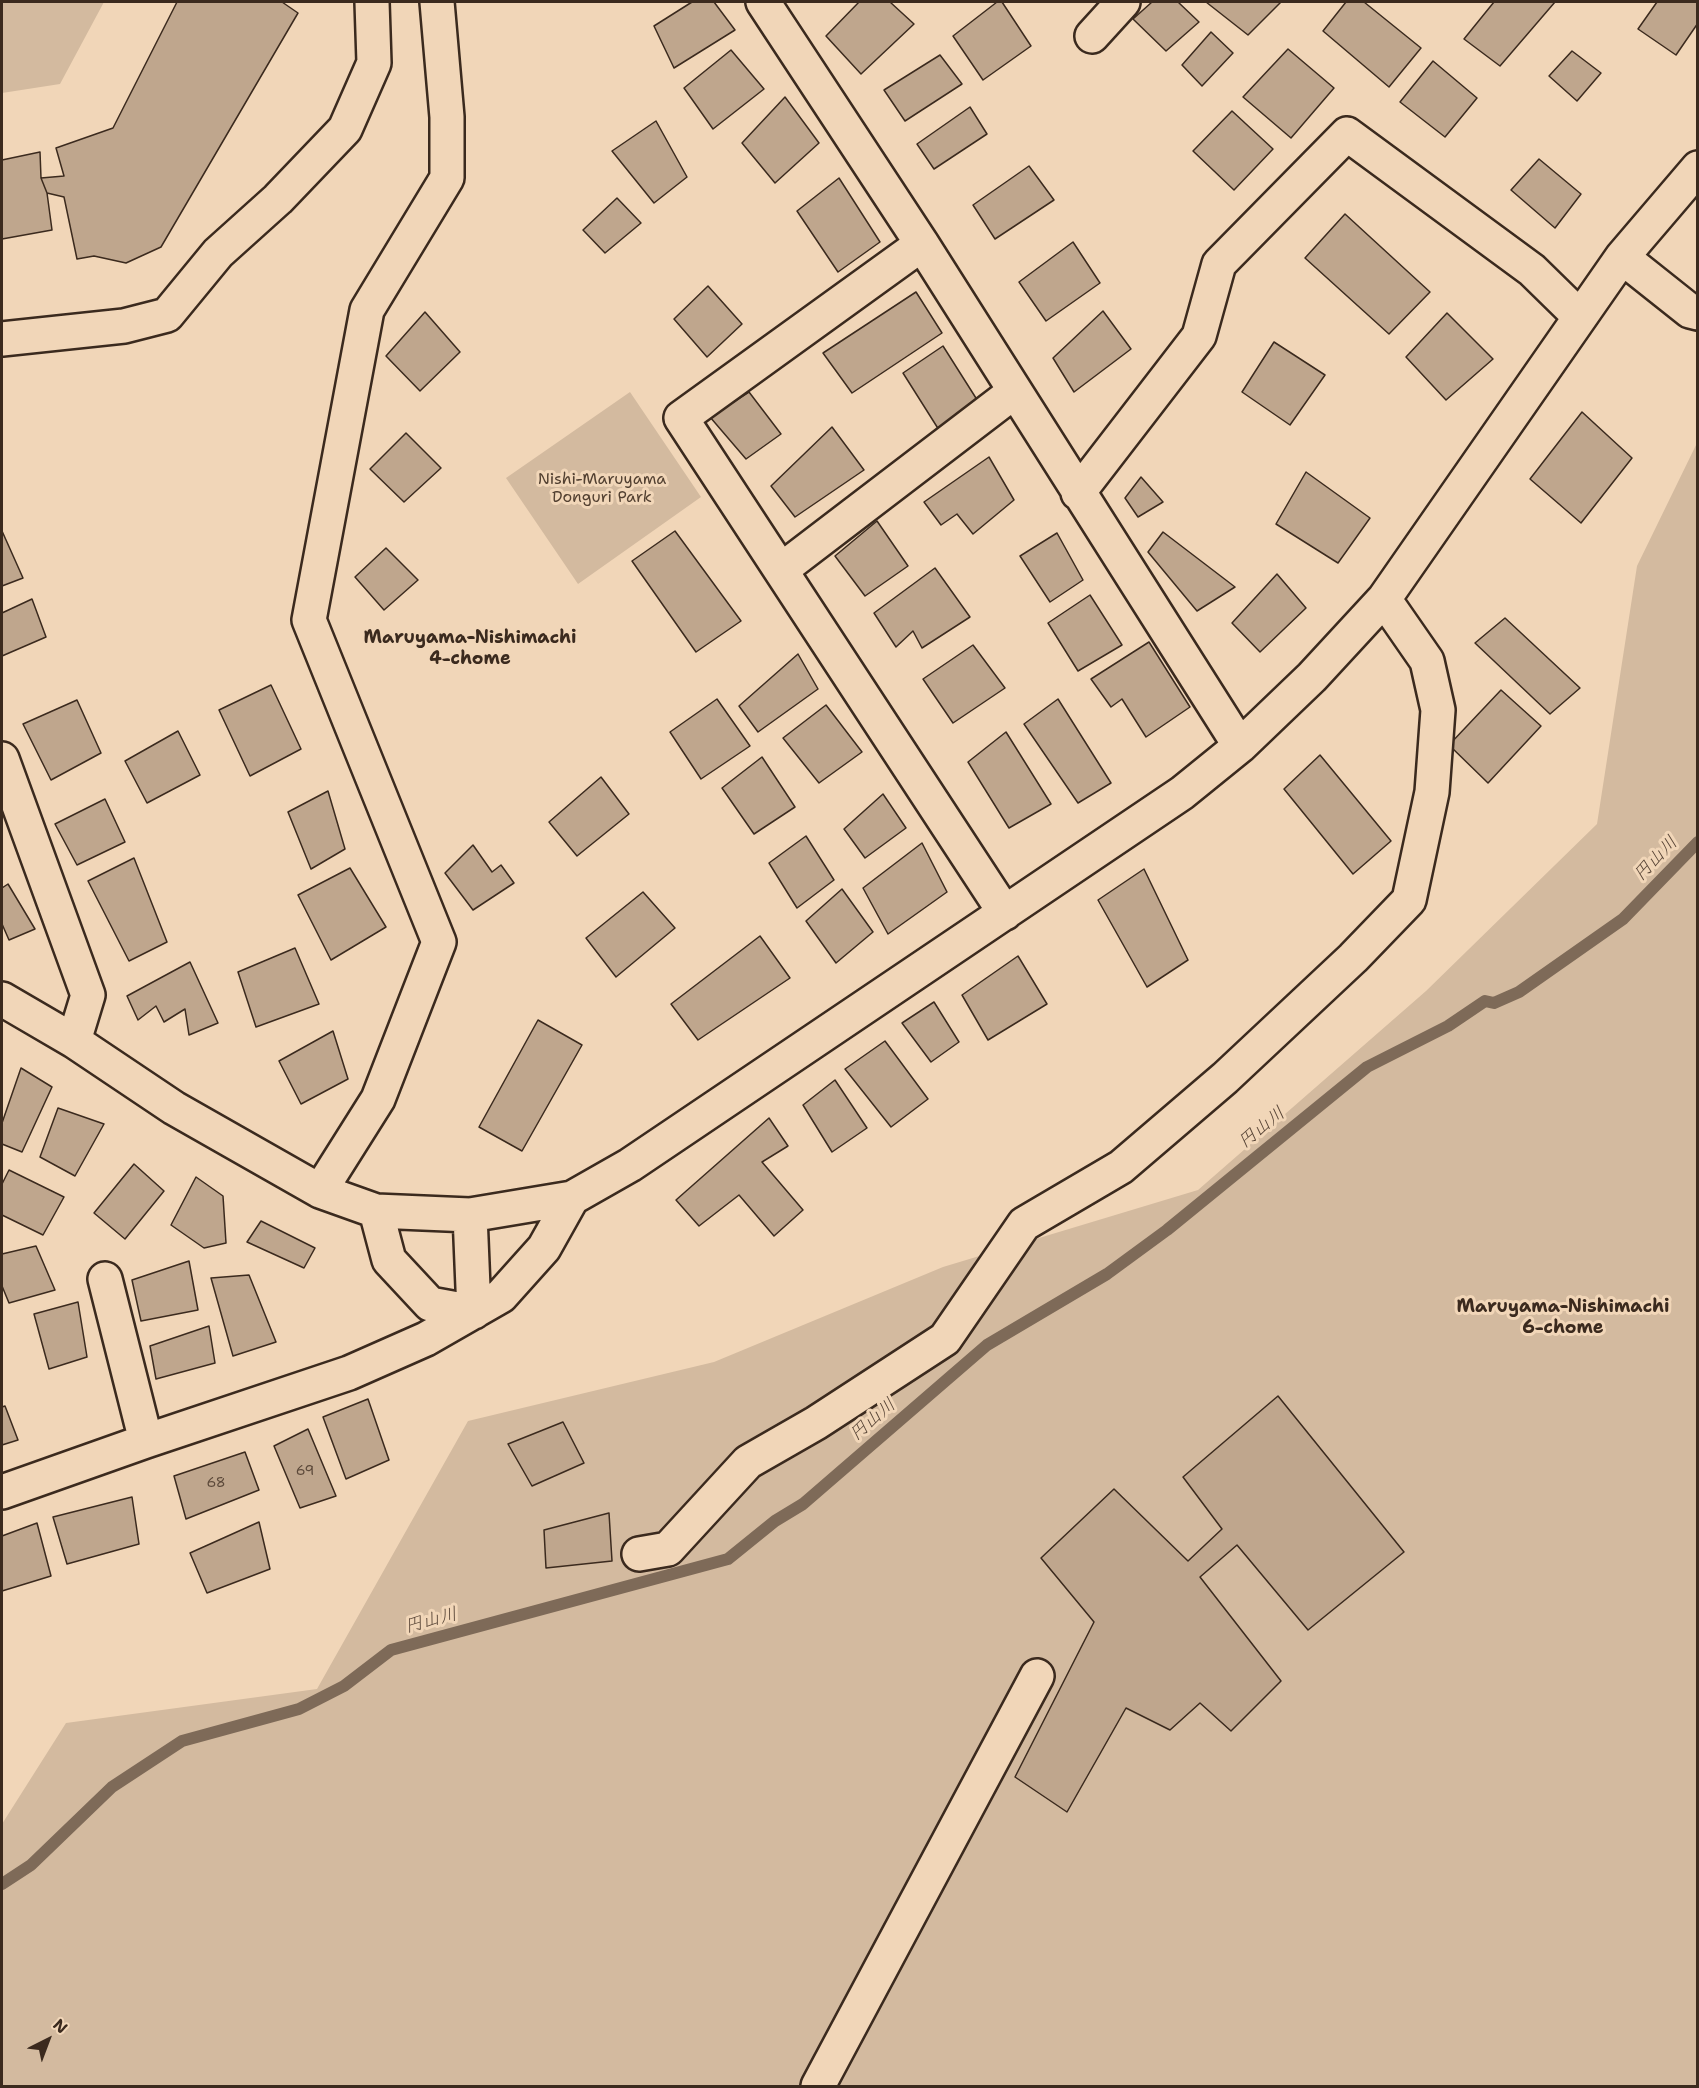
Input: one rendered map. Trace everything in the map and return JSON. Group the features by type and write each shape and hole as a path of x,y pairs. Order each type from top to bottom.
{"street":[{"path":"2,339 123,326 167,315 218,253 278,199 345,129 374,63 372,2"},
{"path":"320,1191 378,1099 439,942 309,620 367,310 447,178 447,117 437,2"},
{"path":"1092,36 1123,2"},
{"path":"775,7 1014,392 1240,746"},
{"path":"1078,493 1199,336 1219,264 1347,134 1532,270 1580,317"},
{"path":"2,999 74,1041 174,1108 320,1191 376,1211 470,1215 572,1198 630,1166 1005,913 1182,793 1240,746 1312,677 1384,599 1622,257 1698,168"},
{"path":"922,244 681,418 1005,913"},
{"path":"1622,257 1690,311 1698,313"},
{"path":"781,570 1014,392"},
{"path":"639,1554 668,1549 748,1462 816,1423 945,1339 1024,1224 1121,1167 1225,1078 1353,958 1409,900 1432,792 1438,710 1427,662 1384,599"},
{"path":"2,759 88,995 74,1041"},
{"path":"2,1492 146,1440 349,1373 426,1339 501,1296 544,1248 572,1198"},
{"path":"376,1211 389,1260 430,1304 474,1312"},
{"path":"470,1215 474,1312"},
{"path":"105,1280 146,1440"},
{"path":"818,2086 1037,1676"}],"green space":[{"path":"2,2 104,2 60,84 2,93"},
{"name":"Nishi-Maruyama Donguri Park","path":"630,392 701,497 578,584 506,478"},
{"path":"1697,443 1697,2086 2,2086 2,1824 66,1723 317,1689 468,1421 714,1362 943,1267 1198,1190 1426,991 1597,824 1637,566"}],"building":[{"path":"177,2 282,2 298,13 161,247 126,263 94,256 77,259 64,197 47,193 41,178 64,176 56,148 113,128"},
{"path":"692,2 714,2 735,30 674,68 654,26"},
{"path":"859,2 890,2 914,24 861,74 826,36"},
{"path":"997,2 1002,2 1031,46 983,80 953,36"},
{"path":"1152,2 1178,2 1199,22 1166,51 1133,19"},
{"path":"1206,2 1281,2 1248,35"},
{"path":"1346,2 1364,2 1421,48 1389,87 1323,31"},
{"path":"1494,2 1555,2 1500,66 1464,39"},
{"path":"1657,2 1698,2 1698,23 1676,55 1638,29"},
{"path":"1211,32 1233,53 1202,86 1182,65"},
{"path":"1288,49 1334,88 1291,138 1243,97"},
{"path":"731,50 764,89 713,129 684,88"},
{"path":"1572,51 1601,73 1577,101 1549,76"},
{"path":"940,55 962,84 905,121 884,90"},
{"path":"1433,61 1477,98 1445,137 1400,102"},
{"path":"785,97 819,143 775,183 742,143"},
{"path":"970,107 987,134 934,169 917,144"},
{"path":"1232,111 1273,149 1234,190 1193,151"},
{"path":"656,121 687,177 654,203 612,151"},
{"path":"40,152 41,178 47,193 52,230 2,239 2,160"},
{"path":"1539,159 1581,194 1555,228 1511,190"},
{"path":"1029,166 1054,200 995,239 973,205"},
{"path":"839,178 880,242 838,272 797,211"},
{"path":"617,198 641,223 605,253 583,230"},
{"path":"1345,214 1430,292 1389,334 1305,258"},
{"path":"1073,242 1100,283 1046,321 1019,282"},
{"path":"708,286 742,324 707,357 674,319"},
{"path":"916,292 942,333 852,393 823,353"},
{"path":"1103,311 1131,349 1074,392 1053,358"},
{"path":"425,312 460,352 420,391 386,356"},
{"path":"1447,313 1493,359 1446,400 1406,357"},
{"path":"1274,342 1325,375 1290,425 1242,392"},
{"path":"943,346 981,406 939,430 903,373"},
{"path":"749,392 781,434 746,459 710,417"},
{"path":"1582,412 1632,458 1581,523 1530,479"},
{"path":"832,427 864,470 795,517 771,486"},
{"path":"406,433 441,468 404,502 370,469"},
{"path":"989,457 1014,500 973,534 957,514 941,525 924,502"},
{"path":"1306,472 1370,518 1338,563 1276,524"},
{"path":"1141,477 1163,502 1138,517 1125,498"},
{"path":"877,521 908,566 865,596 835,556"},
{"path":"2,531 23,578 2,586"},
{"path":"675,531 741,621 696,652 632,561"},
{"path":"1163,532 1235,587 1197,611 1148,552"},
{"path":"1057,533 1083,580 1050,602 1020,556"},
{"path":"386,548 418,580 384,610 355,577"},
{"path":"935,568 970,617 922,648 913,631 896,647 874,613"},
{"path":"1277,574 1306,608 1260,652 1232,623"},
{"path":"1090,595 1122,645 1078,671 1048,623"},
{"path":"32,599 46,637 2,656 2,613"},
{"path":"1505,618 1580,688 1550,714 1475,643"},
{"path":"1149,642 1190,707 1146,737 1122,699 1111,707 1091,679"},
{"path":"973,645 1005,688 953,723 923,679"},
{"path":"798,654 818,689 758,732 739,706"},
{"path":"271,685 301,749 250,776 219,710"},
{"path":"1501,690 1541,726 1488,783 1449,745"},
{"path":"717,699 750,746 701,779 670,732"},
{"path":"1058,699 1111,783 1078,803 1024,724"},
{"path":"77,700 101,753 51,780 23,724"},
{"path":"826,705 862,752 819,783 783,738"},
{"path":"178,731 200,775 147,803 125,761"},
{"path":"1006,732 1051,804 1009,828 968,762"},
{"path":"1320,755 1391,841 1353,874 1284,789"},
{"path":"762,757 795,807 754,834 722,788"},
{"path":"601,777 629,814 577,856 549,822"},
{"path":"328,791 345,849 311,869 288,812"},
{"path":"883,794 906,828 865,858 844,829"},
{"path":"105,799 125,842 77,865 55,824"},
{"path":"806,836 834,880 797,908 769,863"},
{"path":"922,843 947,892 888,934 863,888"},
{"path":"473,845 492,872 501,865 514,883 473,910 445,873"},
{"path":"134,858 167,942 129,961 88,881"},
{"path":"350,868 386,927 331,960 298,895"},
{"path":"1144,869 1188,960 1147,987 1098,900"},
{"path":"8,884 35,929 9,940 2,924 2,888"},
{"path":"842,889 873,932 836,963 806,921"},
{"path":"643,892 675,928 616,977 586,938"},
{"path":"760,936 790,978 698,1040 671,1004"},
{"path":"295,948 319,1004 256,1027 238,972"},
{"path":"1018,956 1047,1004 988,1040 962,995"},
{"path":"190,962 218,1023 189,1035 185,1009 164,1022 156,1006 138,1020 127,996"},
{"path":"934,1002 959,1042 931,1062 902,1023"},
{"path":"538,1020 582,1045 522,1151 479,1127"},
{"path":"333,1031 348,1079 301,1104 279,1061"},
{"path":"885,1041 928,1099 891,1127 845,1069"},
{"path":"21,1068 52,1087 22,1152 2,1144 2,1123"},
{"path":"835,1080 867,1128 832,1152 803,1105"},
{"path":"58,1108 104,1124 75,1176 40,1157"},
{"path":"769,1118 788,1146 762,1162 803,1210 774,1236 739,1195 699,1226 676,1200"},
{"path":"134,1164 164,1191 125,1239 94,1213"},
{"path":"9,1170 64,1197 43,1235 2,1215 2,1184"},
{"path":"196,1177 223,1196 226,1243 204,1248 171,1225"},
{"path":"261,1221 315,1248 304,1268 247,1242"},
{"path":"36,1246 55,1290 9,1303 2,1286 2,1254"},
{"path":"189,1261 198,1310 141,1321 132,1280"},
{"path":"249,1275 276,1342 233,1356 211,1278"},
{"path":"78,1302 87,1357 49,1369 34,1314"},
{"path":"209,1326 215,1363 156,1379 150,1346"},
{"path":"1278,1396 1404,1552 1308,1630 1237,1545 1200,1577 1281,1681 1231,1731 1200,1703 1170,1730 1126,1708 1067,1812 1015,1777 1094,1622 1041,1558 1114,1489 1188,1561 1222,1529 1183,1477"},
{"path":"368,1399 389,1460 346,1479 323,1417"},
{"path":"5,1406 18,1440 2,1445 2,1407"},
{"path":"563,1422 584,1463 532,1486 508,1444"},
{"path":"308,1429 336,1496 300,1508 274,1446"},
{"path":"245,1452 259,1490 186,1519 174,1476"},
{"path":"132,1497 139,1544 67,1564 53,1517"},
{"path":"609,1513 612,1561 546,1568 544,1530"},
{"path":"259,1522 270,1569 207,1593 190,1553"},
{"path":"37,1523 51,1576 2,1591 2,1536"}],"waterway":[{"name":"円山川","path":"2,1884 31,1865 112,1787 182,1741 299,1709 344,1686 391,1650 728,1559 775,1521 803,1504 987,1345 1107,1274 1167,1230 1367,1067 1448,1026 1485,1001 1494,1003 1519,992 1623,919 1698,842"}],"district":[{"name":"Maruyama-Nishimachi 4-chome","path":"470,648"},
{"name":"Maruyama-Nishimachi 6-chome","path":"1563,1317"}]}
